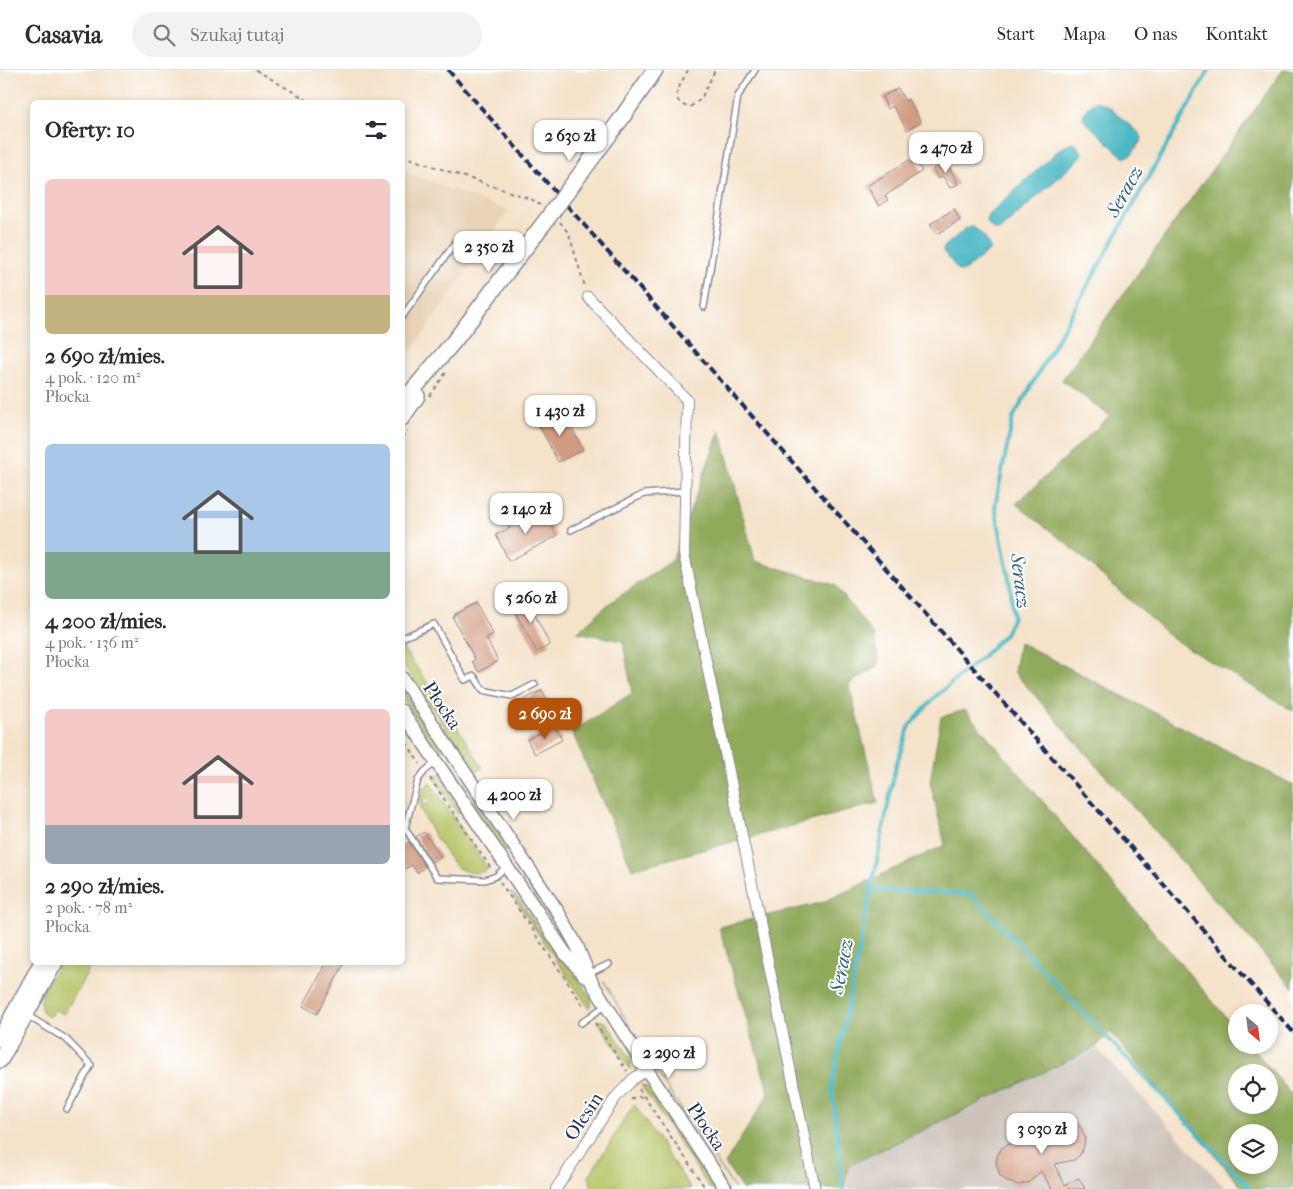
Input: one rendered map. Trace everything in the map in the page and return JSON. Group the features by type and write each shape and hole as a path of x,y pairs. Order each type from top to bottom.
{"main road":[{"path":"405,399 455,340 549,217 655,70"},
{"path":"405,414 455,340"},
{"path":"0,1060 41,965"},
{"path":"0,1039 53,965"}],"street":[{"path":"588,297 687,400 684,554 815,1189"},
{"name":"Płocka","path":"405,682 558,912 576,946 588,977"},
{"name":"Płocka","path":"405,718 437,762 565,953 588,977 646,1070 726,1189"},
{"name":"Płocka","path":"437,762 452,752"},
{"path":"506,867 518,852"},
{"name":"Olesin","path":"556,1189 616,1098 633,1079 646,1070"}],"lane":[{"path":"704,308 738,96 754,70"},
{"path":"405,313 458,239"},
{"path":"571,530 644,494 685,491"},
{"path":"405,637 434,624 465,680 474,676 483,690 512,696 536,684"},
{"path":"437,762 425,770 418,780 405,828 437,878 484,880 496,876 506,867"},
{"path":"588,977 609,964"},
{"path":"580,1024 606,1005"},
{"path":"21,1012 66,1039 92,1065 66,1109"}],"path":[{"path":"256,70 307,100"},
{"path":"688,70 676,96 679,103 690,107 701,99 715,70"},
{"path":"405,157 532,199 569,234 588,297"},
{"path":"405,740 706,1189"},
{"path":"631,1100 634,1097 640,1096 645,1098"}],"shaded area":[{"path":"405,172 508,211 405,360"},
{"path":"1096,1047 1226,1189 848,1189 848,1166"}],"green space":[{"path":"1283,70 1293,70 1293,711 1173,639 1066,543 1016,504 1110,416 1062,380"},
{"path":"720,430 755,561 835,585 874,636 879,665 849,684 878,803 632,869 572,732 632,693 623,641 577,632 611,602 672,561"},
{"path":"1019,642 1293,785 1293,988 1014,672"},
{"path":"405,651 448,712 483,768 474,771 405,667"},
{"path":"405,693 442,748 441,752 438,751 405,701"},
{"path":"965,710 1228,1020 1228,1054 1258,1054 1266,1064 1228,1064 1228,1114 1278,1114 1278,1078 1293,1096 1293,1189 1244,1189 1231,1174 1278,1174 1278,1124 1228,1124 1228,1170 1110,1032 1096,1047 848,1166 845,1189 742,1189 725,1164 769,1093 719,927 821,903 945,845 930,782 941,717"},
{"path":"452,763 509,848 507,851 504,851 448,766"},
{"path":"437,774 442,775 461,812 458,814 434,778"},
{"path":"430,782 488,869 485,871 477,873 458,868 443,849 420,807 432,801 430,797 420,805 422,792"},
{"path":"518,863 549,909 583,968 515,867"},
{"path":"510,892 518,898 543,936 562,956 591,998 589,1008"},
{"path":"58,965 92,965 64,1014 55,1010 49,1017 43,1012 41,999 47,983"},
{"path":"604,981 651,1064 735,1189 650,1063"},
{"path":"597,1020 606,1022 629,1056 631,1061 630,1069"},
{"path":"641,1085 647,1087 652,1092 717,1189 710,1189"},
{"path":"634,1104 691,1189 592,1189 589,1176"}],"water":[{"path":"1097,101 1109,107 1140,134 1142,139 1132,154 1124,158 1083,119 1087,108"},
{"path":"1072,142 1076,144 1083,154 1076,162 1000,230 994,230 986,221 988,215 1061,148"},
{"path":"971,226 983,236 990,250 963,272 959,271 943,251 944,247"}],"building":[{"path":"898,88 905,101 908,99 921,122 907,130 893,106 888,109 882,97"},
{"path":"914,157 922,171 885,196 888,200 879,206 867,186"},
{"path":"946,161 958,184 950,188 943,176 938,179 933,169"},
{"path":"954,209 960,220 937,234 930,224"},
{"path":"556,412 565,429 571,426 583,450 558,462 537,421"},
{"path":"543,510 557,536 509,561 496,535 510,528 508,525 523,517 525,520"},
{"path":"526,597 550,645 537,652 511,605"},
{"path":"476,603 493,634 486,638 498,661 479,672 472,661 475,659 453,618 455,614"},
{"path":"542,690 549,703 520,719 513,706"},
{"path":"554,726 562,740 535,754 527,740"},
{"path":"424,832 441,857 432,862 416,837"},
{"path":"409,842 425,867 417,873 412,865 405,869 405,844"},
{"path":"325,965 343,965 317,1014 303,1006"},
{"path":"1064,1119 1074,1122 1081,1128 1085,1138 1084,1146 1080,1155 1074,1160 1054,1164 1065,1185 1079,1178 1085,1189 1052,1189 1041,1171 1029,1182 1018,1185 1008,1182 1000,1176 996,1162 998,1154 1003,1147 1025,1140 1021,1131 1030,1127 1043,1132 1052,1123"}],"waterway":[{"name":"Seracz","path":"843,1189 832,1086 896,765 910,725 935,697 981,658 1005,634 1013,617 1010,584 995,506 1013,418 1209,70"},
{"path":"871,890 971,894 1251,1189"}],"railway":[{"path":"448,70 1293,1032"}]}
